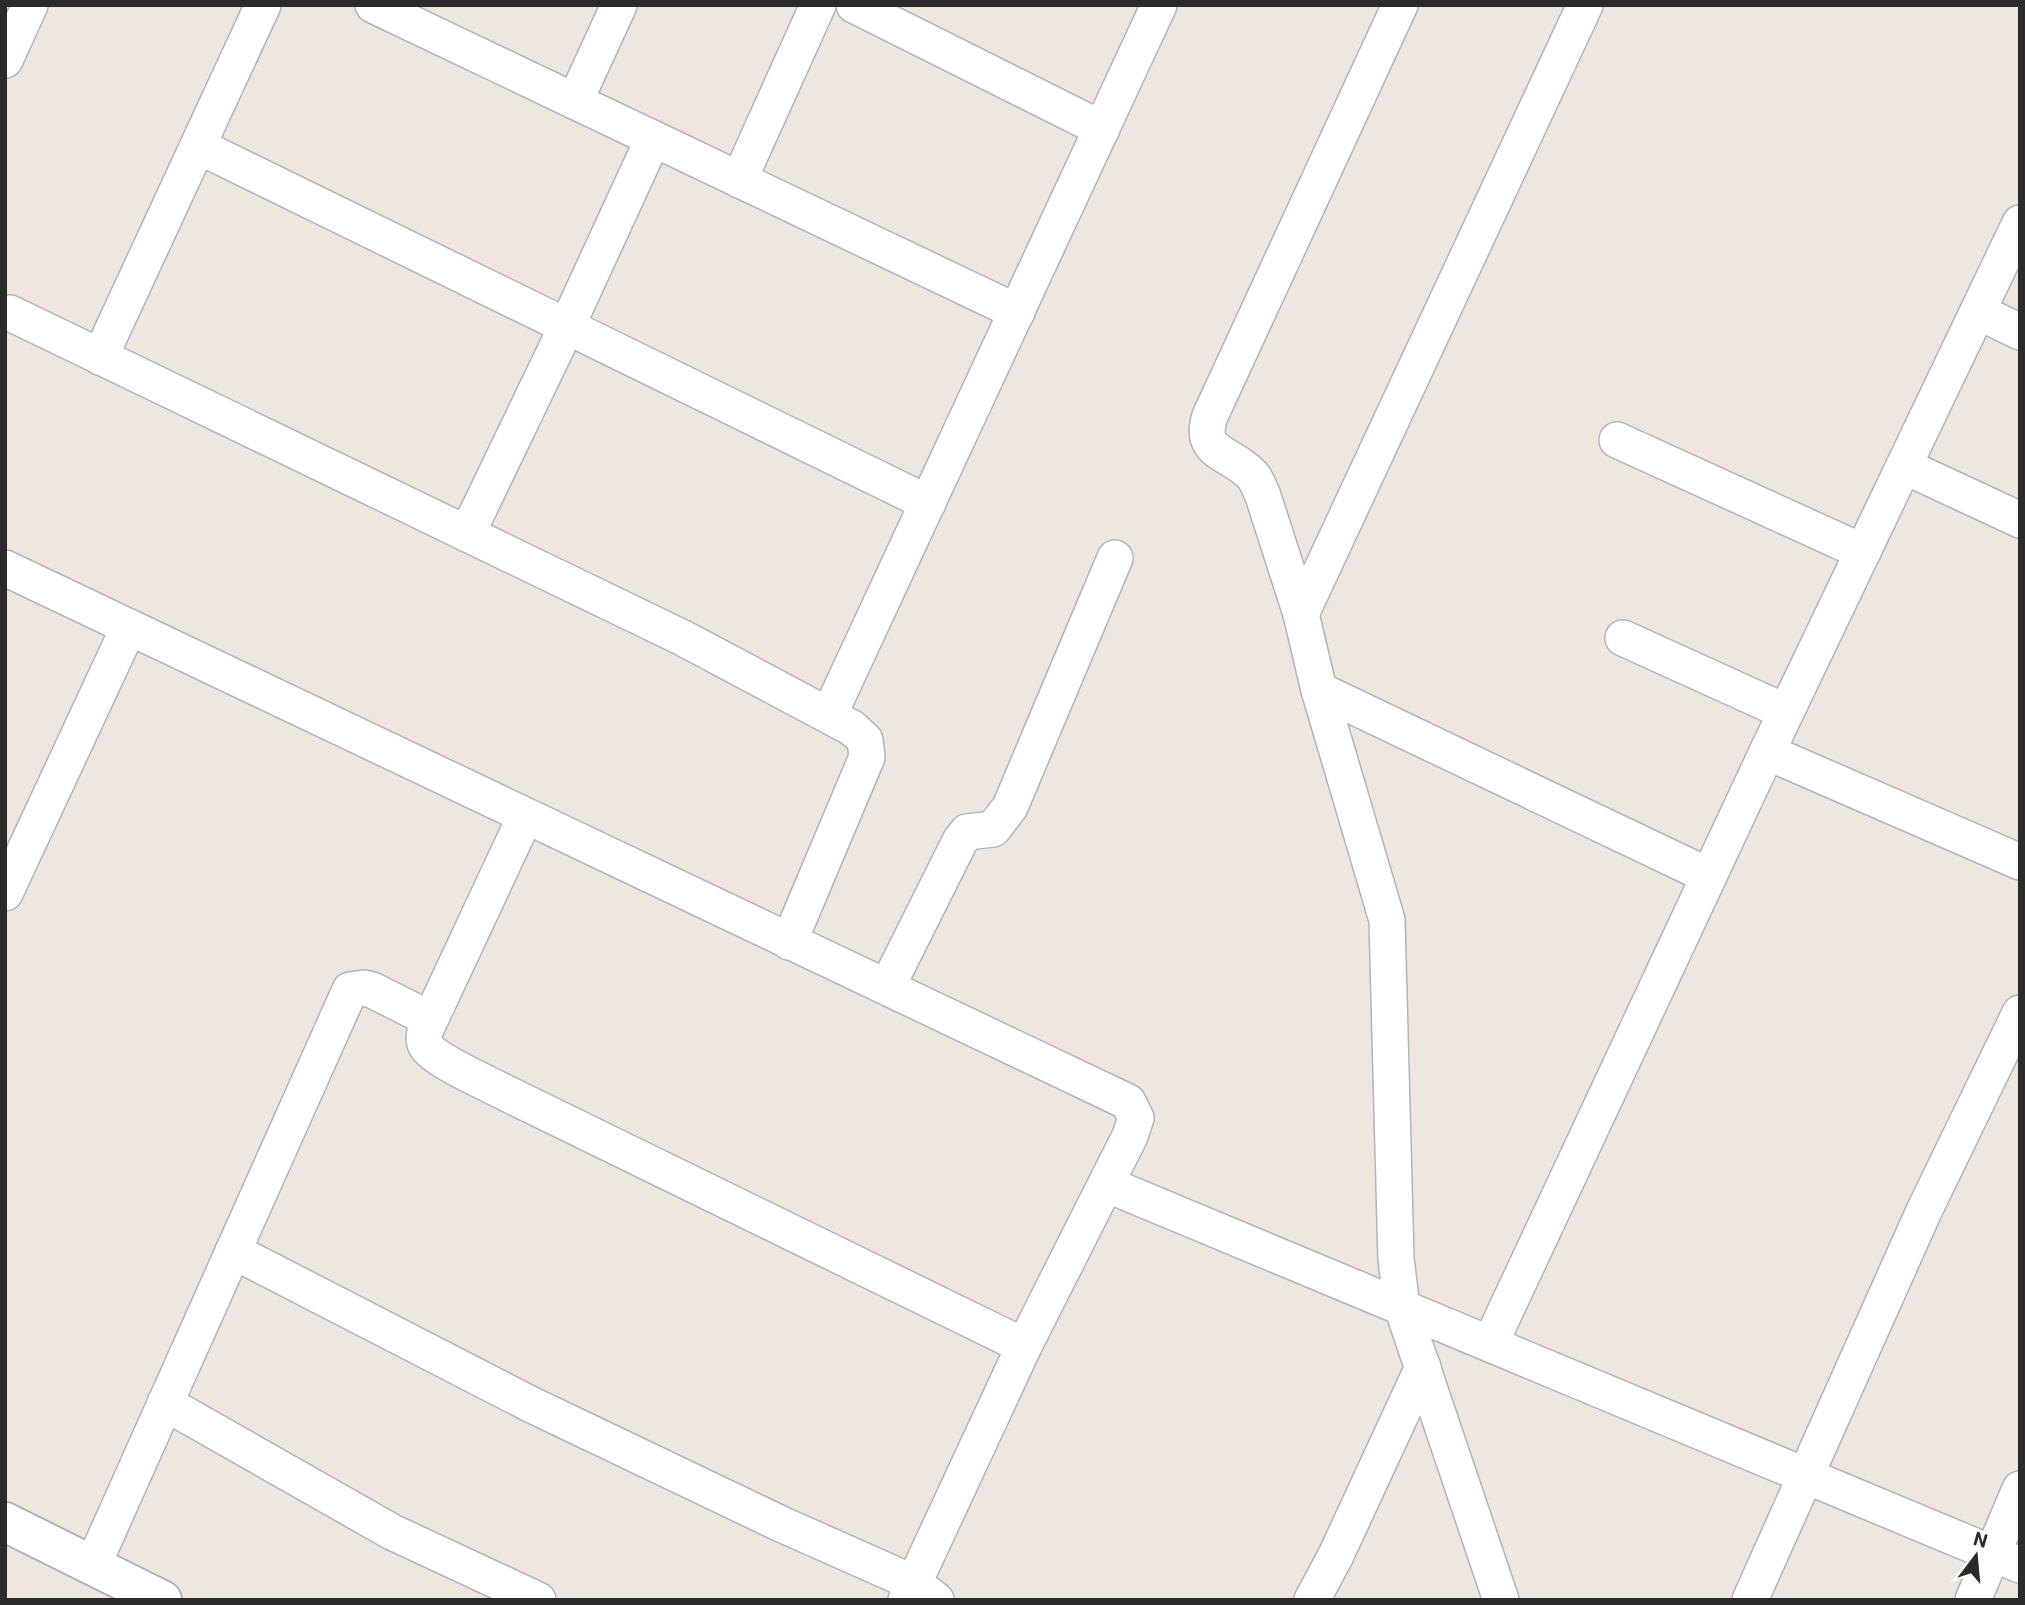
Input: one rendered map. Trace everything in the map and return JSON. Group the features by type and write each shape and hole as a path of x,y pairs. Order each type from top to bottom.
{"street":[{"path":"5,60 30,5"},
{"path":"100,357 263,5"},
{"path":"373,5 1017,312"},
{"path":"575,101 619,5"},
{"path":"739,180 818,5"},
{"path":"854,5 1101,129"},
{"path":"829,715 1159,5"},
{"path":"1401,5 1209,416 1205,431 1208,443 1254,477 1263,496 1301,614 1319,690 1387,920 1396,1259 1402,1307 1501,1600"},
{"path":"1301,614 1585,5"},
{"path":"467,534 653,139"},
{"path":"198,146 928,503"},
{"path":"1490,1344 1767,752 2020,223"},
{"path":"1979,312 2020,332"},
{"path":"10,313 683,638 852,728 865,740 867,757 789,942"},
{"path":"1617,440 1863,552"},
{"path":"1905,466 2020,520"},
{"path":"887,988 960,841 967,832 993,829 1010,807 1115,558"},
{"path":"5,568 1128,1102 1135,1113 1135,1125 1024,1346 918,1594 781,1524 530,1404 233,1251"},
{"path":"5,893 130,627"},
{"path":"1623,638 1786,712"},
{"path":"1319,690 1709,876"},
{"path":"1767,752 2020,862"},
{"path":"525,817 430,1019 423,1039 427,1048 508,1094 1024,1346"},
{"path":"93,1565 350,990 372,990 430,1019"},
{"path":"1750,1600 1924,1211 2020,1013"},
{"path":"1106,1184 2006,1560"},
{"path":"1312,1600 1336,1555 1423,1367"},
{"path":"165,1403 392,1532 538,1600"},
{"path":"1973,1600 2006,1560 2020,1489"},
{"path":"5,1522 162,1600"}]}
